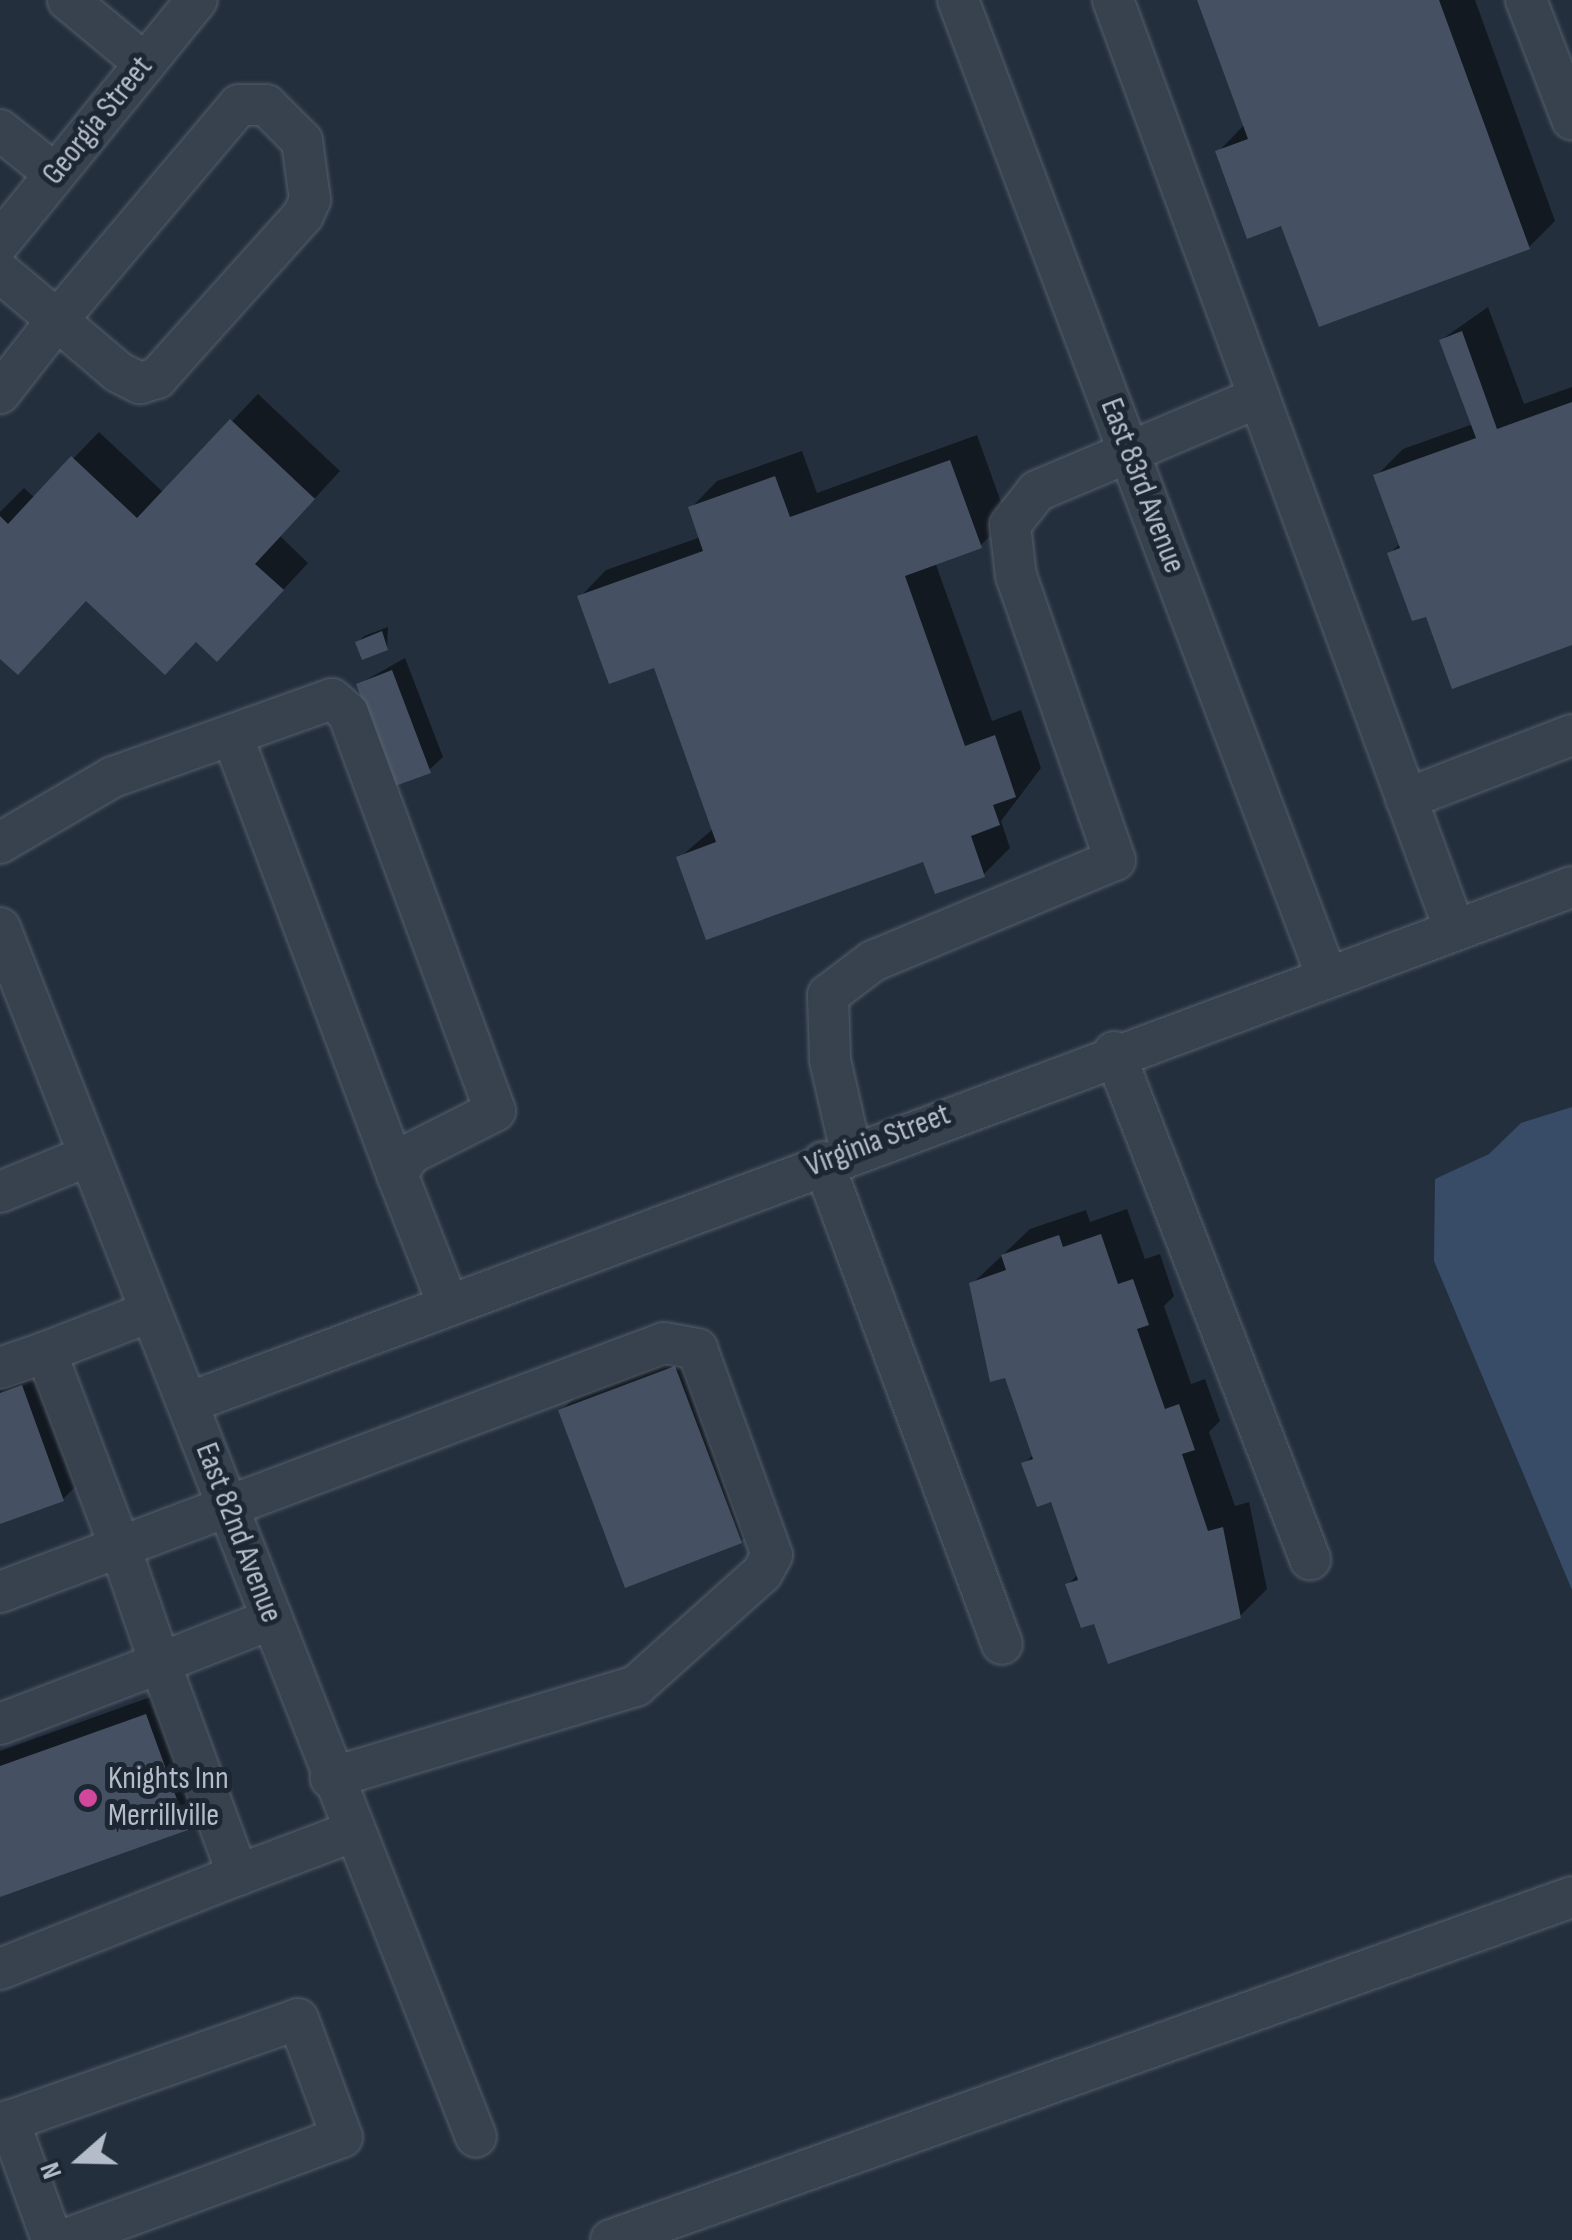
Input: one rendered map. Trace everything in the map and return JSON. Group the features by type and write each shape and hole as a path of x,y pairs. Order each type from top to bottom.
{"street":[{"path":"68,0 144,64"},
{"name":"Georgia Street","path":"0,242 197,0"},
{"name":"East 83rd Avenue","path":"958,0 1325,972"},
{"path":"1112,0 1454,928"},
{"path":"1526,0 1572,119"},
{"path":"0,272 58,320 140,383 176,363 303,216 310,200 295,127 266,105 239,105 58,320 0,393"},
{"path":"0,130 55,174"},
{"path":"1002,1644 837,1157 828,995 873,961 1115,860 1016,576 1010,525 1037,491 1258,396"},
{"path":"0,843 113,777 332,699 348,713 495,1110 410,1154 397,1174"},
{"path":"232,735 448,1304"},
{"path":"1406,798 1572,735"},
{"name":"Virginia Street","path":"188,1403 1325,972 1572,887"},
{"name":"East 82nd Avenue","path":"4,951 188,1403 330,1778 476,2137"},
{"path":"1114,1052 1310,1559"},
{"path":"0,1192 88,1156"},
{"path":"0,1368 149,1312"},
{"path":"0,1592 664,1344 697,1349 772,1555 762,1573 636,1686 330,1778"},
{"path":"46,1352 238,1875"},
{"path":"0,1724 272,1619"},
{"path":"0,1969 352,1832"},
{"path":"612,2240 1572,1897"},
{"path":"52,2240 4,2120 298,2020 342,2137 64,2240"}],"water":[{"path":"1572,1107 1572,1590 1434,1261 1435,1179 1489,1154 1521,1123"}],"building":[{"path":"1197,0 1439,0 1530,249 1319,327 1281,226 1247,239 1215,151 1248,139"},
{"path":"1462,331 1497,429 1572,402 1572,645 1452,689 1426,617 1412,621 1387,553 1400,548 1373,475 1476,438 1439,340"},
{"path":"230,419 315,499 255,564 284,590 217,662 196,642 165,675 86,601 18,675 0,659 0,516 8,524 71,456 137,518"},
{"path":"950,460 982,548 905,576 965,746 995,735 1016,797 993,805 1000,825 971,836 985,877 935,894 923,862 706,940 676,857 716,842 654,668 609,684 577,596 703,551 688,507 775,476 790,517"},
{"path":"382,631 388,650 362,660 355,642"},
{"path":"392,670 431,773 395,786 356,684"},
{"path":"1101,1234 1118,1284 1133,1279 1149,1325 1137,1329 1165,1409 1179,1404 1195,1450 1182,1454 1208,1531 1223,1527 1241,1618 1108,1664 1094,1624 1081,1628 1065,1584 1078,1580 1051,1502 1037,1507 1021,1463 1033,1459 1005,1378 990,1382 969,1283 1006,1270 1001,1255 1059,1235 1063,1247"},
{"path":"675,1366 742,1543 625,1588 558,1410"},
{"path":"22,1385 64,1501 0,1524 0,1393"},
{"name":"Knights Inn Merrillville","path":"146,1714 188,1830 0,1897 0,1766"}],"place":[{"name":"Knights Inn Merrillville","path":"88,1798"}]}
